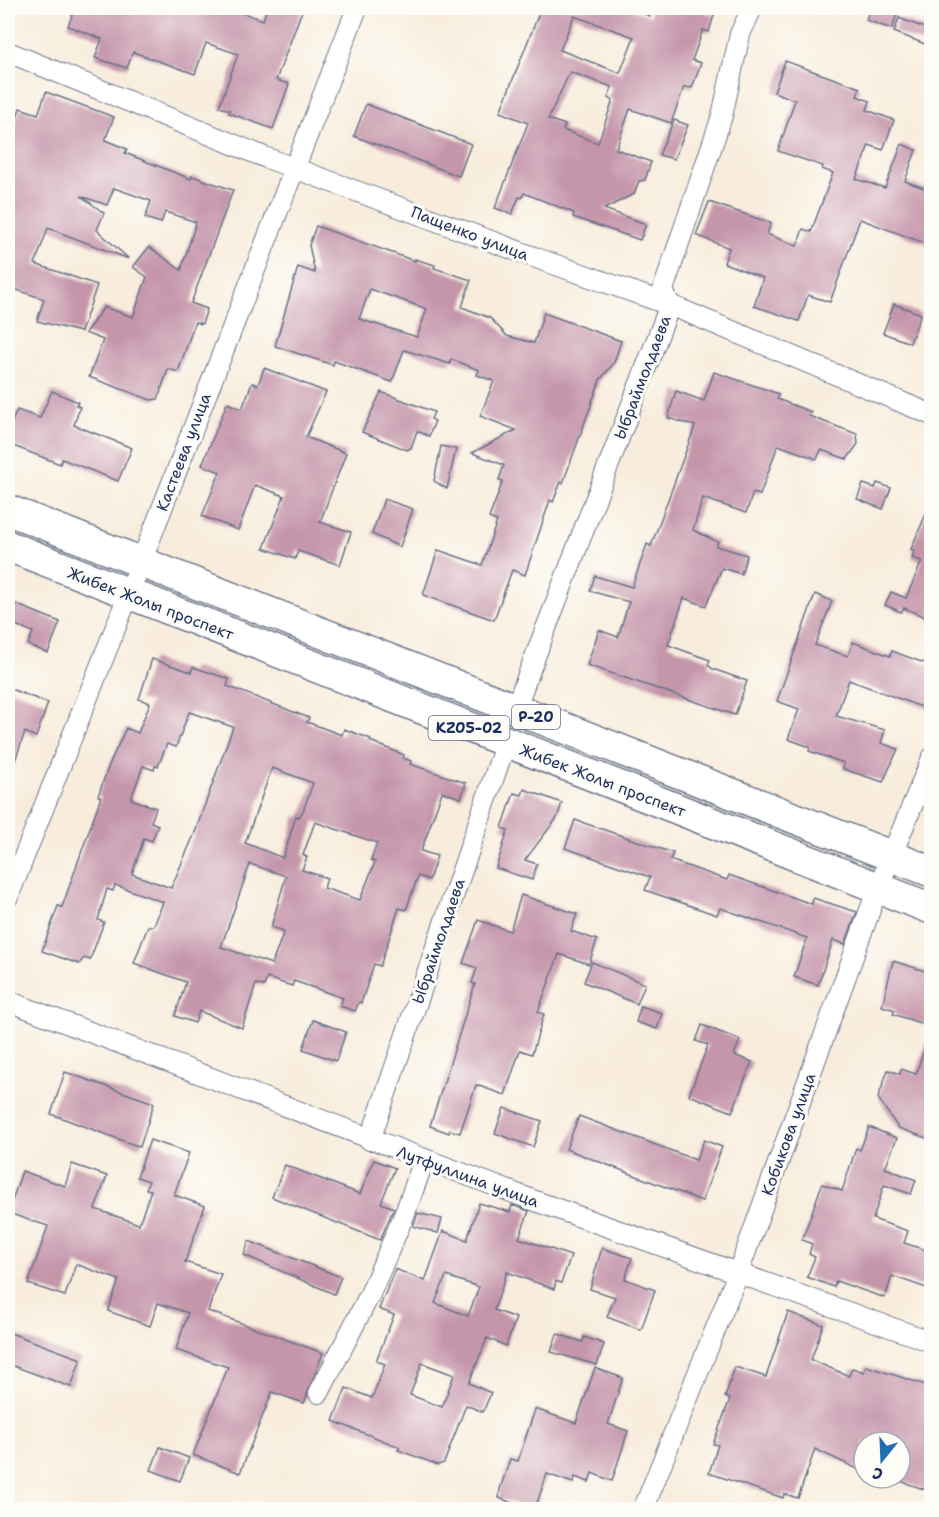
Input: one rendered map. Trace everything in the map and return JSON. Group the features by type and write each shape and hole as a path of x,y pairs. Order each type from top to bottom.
{"highway":[{"name":"Жибек Жолы проспект","path":"8,510 932,872"},
{"name":"Жибек Жолы проспект","path":"8,546 932,909"}],"street":[{"name":"Кастеева улица","path":"8,897 357,8"},
{"name":"Ыбраймолдаева","path":"515,709 670,304 663,290 722,116 740,34 752,8"},
{"name":"Пащенко улица","path":"8,52 296,167 542,260 670,304 932,415"},
{"name":"Ыбраймолдаева","path":"370,1140 506,742"},
{"name":"Кобикова улица","path":"643,1509 738,1273 878,888 932,758"},
{"name":"Лутфуллина улица","path":"8,1001 424,1160 932,1342"},
{"path":"319,1393 370,1293 405,1213 424,1160"}],"building":[{"path":"75,8 228,8 263,20 267,8 303,8 276,80 289,84 273,129 219,107 238,54 206,43 195,74 133,52 127,68 95,58 102,39 68,26"},
{"path":"541,8 627,8 650,16 652,8 695,8 714,15 709,32 703,30 692,60 701,63 692,88 684,87 671,123 630,109 616,149 651,162 645,180 639,181 634,194 604,209 646,224 640,240 573,217 574,213 524,193 522,198 519,197 512,214 495,208 528,123 500,112","holes":["574,16 634,37 620,73 560,50","570,72 612,87 608,98 613,100 598,143 563,130 565,125 548,119"]},
{"path":"870,8 899,8 892,29 866,20"},
{"path":"899,18 930,30 925,44 894,32"},
{"path":"785,61 860,88 857,96 870,101 867,110 894,120 883,150 869,145 856,179 885,188 902,144 916,150 905,181 932,191 932,246 860,219 830,302 808,295 799,321 754,306 763,278 724,263 729,248 696,235 709,202 771,223 767,234 797,246 803,229 811,232 833,173 822,169 823,166 778,151 795,100 774,92"},
{"path":"46,92 114,117 105,140 127,149 125,153 191,179 192,176 233,190 191,303 207,309 202,324 195,322 178,372 168,369 158,399 151,400 89,377 103,340 85,333 104,307 133,317 147,277 133,267 149,247 181,270 196,222 165,212 161,223 145,218 151,201 114,188 107,205 81,196 104,213 97,230 129,259 48,228 35,264 97,285 81,332 37,321 44,299 8,287 8,146 20,108 38,114"},
{"path":"366,104 471,144 459,176 354,136"},
{"path":"674,120 688,125 674,159 659,155"},
{"path":"316,226 415,261 415,259 435,265 434,268 471,280 462,307 490,318 507,336 534,343 544,313 621,341 614,363 600,380 563,483 561,482 553,502 550,500 525,575 512,570 494,620 423,595 438,550 482,565 497,521 489,518 503,481 499,480 504,465 472,453 516,430 480,416 494,381 477,375 479,370 451,359 450,364 404,350 392,382 334,361 333,365 275,346 298,267 315,273 309,245","holes":["370,289 427,309 417,337 359,319"]},
{"path":"894,304 921,314 910,343 883,333"},
{"path":"264,368 326,392 306,437 346,453 320,522 351,532 340,565 298,551 295,559 264,548 284,496 255,485 238,530 202,516 220,472 202,465 227,403 242,409 252,383 258,385"},
{"path":"714,372 779,394 777,399 811,412 809,416 857,434 858,444 847,459 821,450 817,459 778,445 760,495 753,493 746,513 703,498 693,530 718,542 716,546 747,555 741,574 722,568 706,606 684,598 668,645 710,660 708,665 713,669 747,681 735,715 587,665 599,630 618,637 629,602 590,591 595,576 632,587 647,544 651,546 695,426 668,418 676,391 704,401"},
{"path":"52,391 78,402 76,405 80,407 74,425 132,448 118,481 62,459 60,464 8,444 12,430 9,429 17,410 40,418"},
{"path":"381,392 434,412 431,419 435,421 429,436 417,431 411,448 407,450 362,432"},
{"path":"441,446 456,449 447,489 434,481"},
{"path":"877,483 891,488 883,509 857,499 863,484 875,488"},
{"path":"384,499 413,509 400,547 372,534"},
{"path":"932,500 932,620 904,608 901,612 885,605 891,592 906,598 922,561 912,558 914,551 911,549"},
{"path":"815,594 832,601 815,645 848,656 853,642 890,656 892,651 932,666 932,711 849,680 836,716 885,730 881,743 898,749 883,782 843,769 844,763 809,751 810,747 788,739 799,709 777,701"},
{"path":"8,601 60,622 48,653 28,645 33,632 8,622"},
{"path":"152,659 191,672 193,667 229,679 227,686 309,718 307,722 342,735 344,729 371,739 370,741 404,755 403,758 411,761 410,764 466,783 461,798 442,792 421,851 437,856 429,880 418,876 406,910 399,908 380,966 374,964 361,1003 359,1002 355,1011 340,1006 343,998 294,981 292,986 267,978 264,986 256,984 242,1028 199,1011 195,1023 175,1016 186,982 134,963 148,926 154,926 163,902 115,885 113,891 107,889 98,920 104,922 90,960 84,958 79,964 42,951 58,906 62,907 101,797 98,796 109,765 126,728 138,733 150,703 139,699","holes":["189,712 233,727 194,835 171,888 132,874 144,838 152,841 158,825 151,822 156,808 131,799 143,766 154,770 167,744 176,747","272,768 313,783 303,811 299,817 296,816 283,858 245,843","315,822 377,843 371,860 375,862 360,900 324,888 327,878 302,870 307,857 303,855","250,864 286,876 271,927 284,931 272,964 221,947"]},
{"path":"8,688 48,703 36,737 25,732 10,775 8,774"},
{"path":"524,789 562,803 557,818 525,860 537,864 532,880 496,868 508,830 502,828 514,793 522,795"},
{"path":"575,820 673,853 670,860 727,880 729,875 812,904 813,898 857,912 845,944 833,940 818,985 794,977 807,938 720,908 717,915 645,890 650,877 565,848"},
{"path":"521,895 577,914 571,931 597,940 589,964 559,954 538,1012 544,1014 532,1054 520,1050 505,1095 476,1085 460,1133 450,1130 449,1133 430,1126 475,984 472,983 477,968 463,963 478,920 510,931"},
{"path":"893,961 932,973 932,1027 893,1014 895,1010 882,1006"},
{"path":"592,962 645,984 637,1004 584,982"},
{"path":"641,1006 662,1013 657,1029 636,1022"},
{"path":"313,1020 346,1032 336,1061 303,1049"},
{"path":"702,1025 740,1040 734,1055 752,1062 732,1112 689,1095 708,1045 696,1041"},
{"path":"929,1035 932,1035 932,1140 898,1128 878,1098 888,1070 900,1074 901,1069 916,1074"},
{"path":"65,1072 154,1103 140,1147 51,1114"},
{"path":"504,1108 542,1121 533,1147 495,1133"},
{"path":"579,1116 696,1160 704,1140 722,1147 702,1201 566,1149"},
{"path":"869,1127 897,1138 885,1168 916,1180 911,1194 884,1185 873,1219 908,1231 904,1243 932,1252 932,1290 892,1276 885,1298 836,1281 834,1287 807,1277 815,1257 809,1254 812,1244 802,1240 822,1184 842,1191 856,1148 860,1150"},
{"path":"150,1140 189,1153 174,1195 205,1206 185,1262 221,1274 208,1311 323,1353 304,1403 272,1392 240,1473 193,1455 228,1367 176,1350 188,1313 158,1303 150,1326 108,1311 119,1280 76,1264 65,1296 28,1284 48,1226 8,1213 22,1171 65,1186 72,1164 107,1176 95,1209 139,1224 151,1190 146,1189 149,1181 137,1177"},
{"path":"374,1160 395,1168 381,1203 394,1208 380,1240 272,1197 285,1165 360,1194"},
{"path":"479,1203 510,1212 512,1205 529,1211 519,1238 571,1256 561,1283 556,1281 554,1289 507,1272 494,1310 516,1318 506,1346 487,1338 469,1383 491,1393 483,1412 466,1405 444,1463 438,1465 398,1450 400,1447 333,1421 346,1388 372,1398 385,1364 376,1361 394,1315 379,1309 395,1269 425,1281 443,1231 467,1240","holes":["446,1276 479,1287 468,1316 435,1303","422,1363 454,1375 442,1407 410,1395"]},
{"path":"418,1213 442,1219 438,1233 413,1226"},
{"path":"249,1241 341,1277 334,1294 244,1255"},
{"path":"602,1248 632,1258 625,1279 655,1290 641,1330 607,1317 615,1297 590,1289"},
{"path":"788,1312 823,1325 811,1360 849,1376 852,1368 864,1372 866,1366 932,1387 932,1492 912,1485 912,1430 852,1430 852,1466 815,1449 798,1498 784,1494 783,1498 709,1473 718,1445 713,1444 730,1399 725,1397 735,1367 766,1377"},
{"path":"8,1332 81,1359 71,1387 8,1364"},
{"path":"557,1334 583,1342 584,1337 604,1344 597,1365 551,1352"},
{"path":"595,1368 623,1378 608,1424 628,1431 612,1481 592,1473 589,1482 575,1477 573,1483 547,1474 535,1509 512,1509 515,1504 499,1498 500,1489 510,1459 518,1461 535,1409 576,1423"},
{"path":"160,1447 189,1458 180,1481 151,1470"}]}
